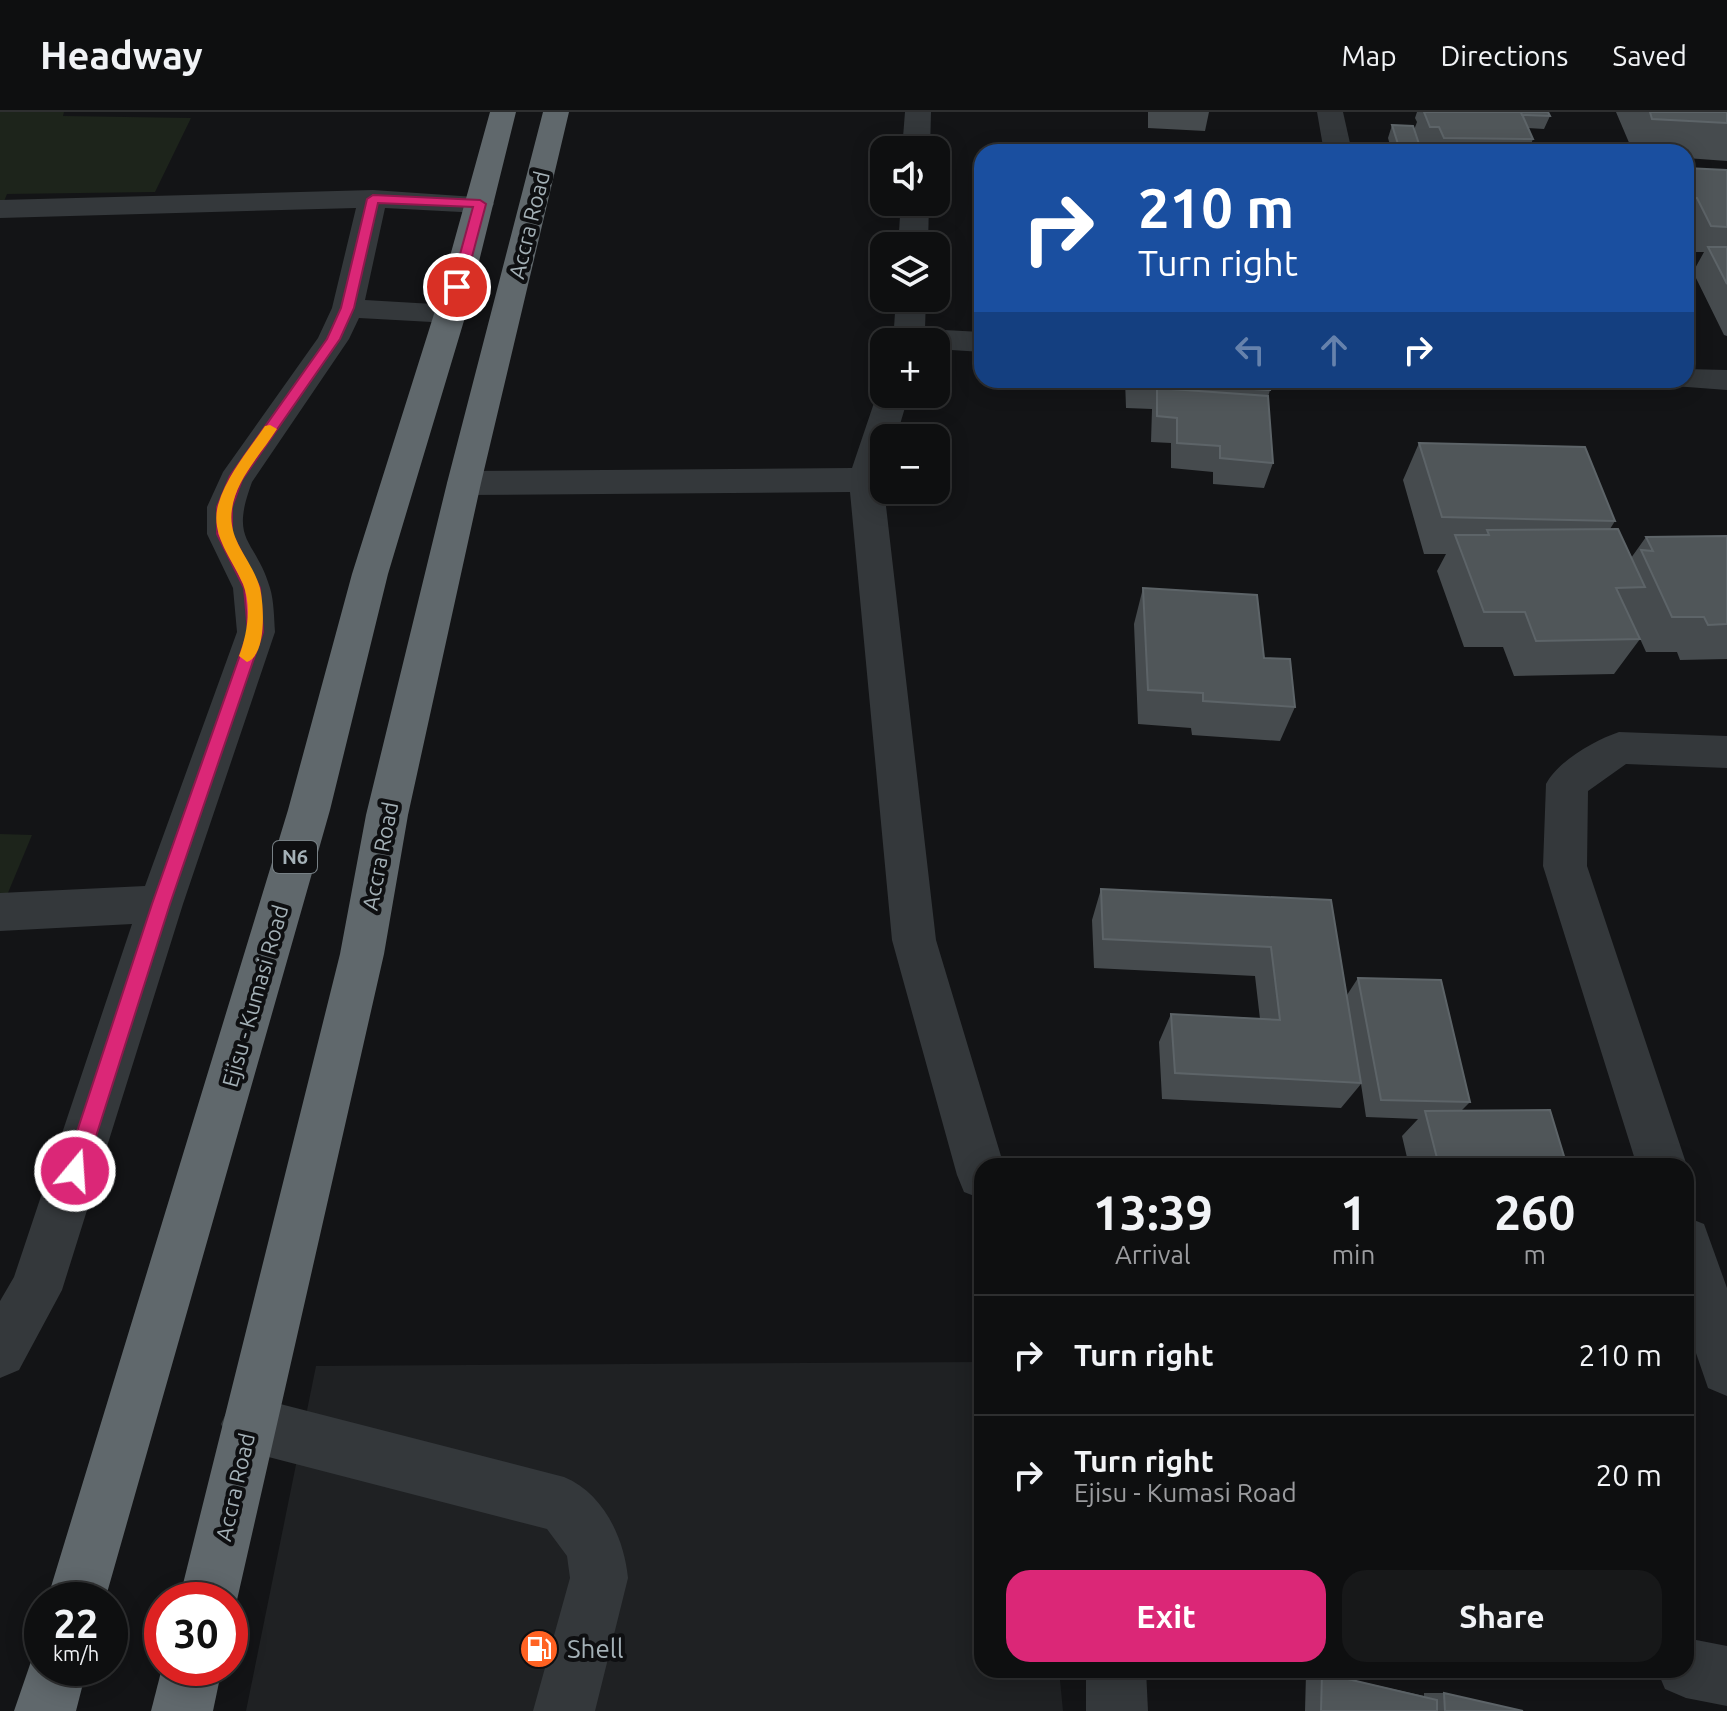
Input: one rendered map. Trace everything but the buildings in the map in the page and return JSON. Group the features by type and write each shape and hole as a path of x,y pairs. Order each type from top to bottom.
{"highway":[{"name":"Ejisu - Kumasi Road","path":"81,1582 309,810 370,574 450,314 503,112"},
{"name":"Accra Road","path":"212,1582 362,954 387,815 464,483 556,112"},
{"path":"45,1711 52,1686"},
{"path":"182,1711 188,1686"}],"street":[{"path":"917,136 918,112"},
{"path":"1330,112 1336,144"},
{"path":"0,1351 36,1290 161,904 256,632 252,588 225,534 225,507 235,480 333,339 348,308 373,199"},
{"path":"0,209 373,199 480,204"},
{"path":"348,308 450,314"},
{"path":"950,341 974,342"},
{"path":"1694,379 1727,380"},
{"path":"889,408 866,480 914,940 977,1158"},
{"path":"464,483 866,480"},
{"path":"1659,1158 1565,866 1567,784 1619,748 1727,752"},
{"path":"0,912 161,904"},
{"path":"1694,1267 1727,1369"},
{"path":"249,1424 564,1505 585,1529 598,1556 599,1578 564,1711"},
{"path":"1694,1670 1727,1676"},
{"path":"1116,1678 1117,1711"}],"shaded area":[{"path":"0,112 191,118 155,192 7,194 0,211"},
{"path":"0,834 32,835 0,912"},
{"path":"974,1362 974,1678 1060,1678 1063,1711 246,1711 316,1366"}],"slow traffic":[{"path":"247,656 256,632 252,588 225,534 225,507 235,480 270,429"}],"place":[{"name":"Shell","path":"539,1649"}],"route":[{"path":"75,1171 161,904 256,632 252,588 225,534 225,507 235,480 333,339 348,308 373,199 480,204 457,287"}]}
